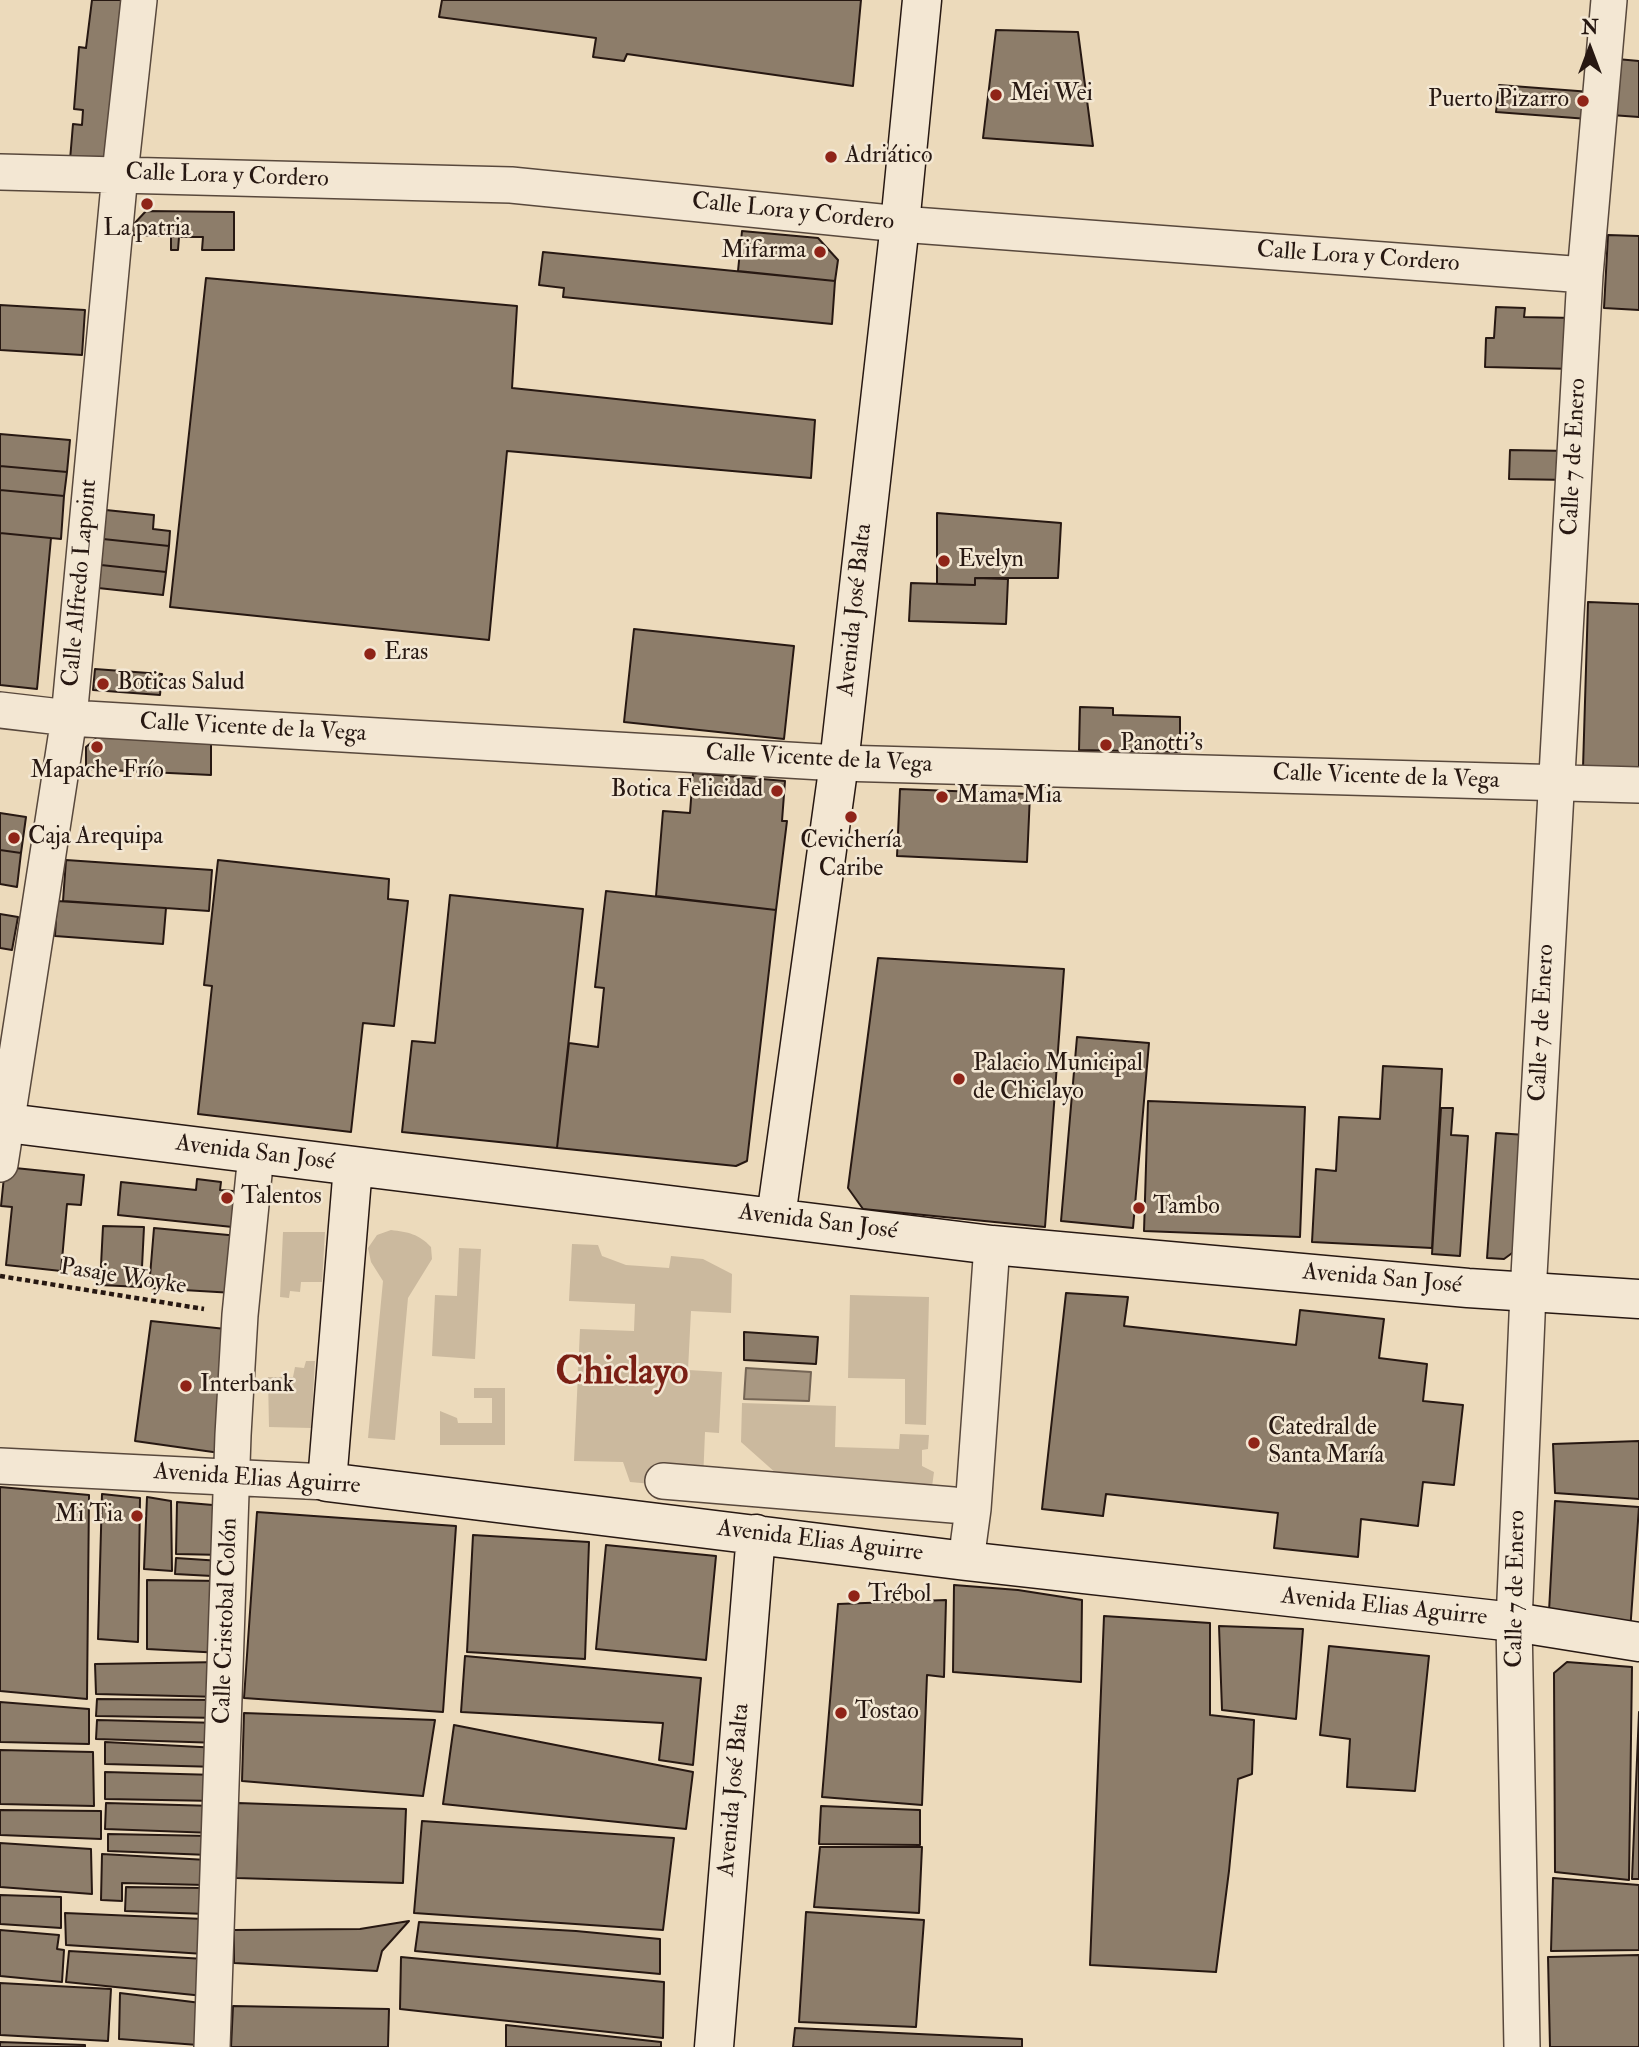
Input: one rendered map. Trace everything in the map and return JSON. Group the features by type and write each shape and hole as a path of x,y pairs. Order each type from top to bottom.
{"main road":[{"name":"Avenida José Balta","path":"776,1217 839,763 900,224 922,0"},
{"name":"Avenida San José","path":"4,1122 992,1245 1528,1293 1639,1299"},
{"path":"327,1482 353,1166"},
{"name":"Avenida Elias Aguirre","path":"327,1482 966,1561 1514,1622 1639,1642"},
{"name":"Avenida José Balta","path":"714,2047 756,1534"}],"street":[{"name":"Calle Alfredo Lapoint","path":"0,1164 4,1122 69,718 139,0"},
{"name":"Calle 7 de Enero","path":"1522,2047 1514,1622 1528,1293 1585,275 1609,0"},
{"name":"Calle Lora y Cordero","path":"0,172 511,185 900,224 1585,275"},
{"name":"Calle Vicente de la Vega","path":"0,710 69,718 839,763 1639,785"},
{"name":"Calle Cristobal Colón","path":"212,2047 232,1477 240,1315 256,1154"},
{"path":"966,1561 973,1508 992,1245"},
{"name":"Avenida Elias Aguirre","path":"0,1465 327,1482"},
{"path":"663,1481 953,1505"}],"path":[{"name":"Pasaje Woyke","path":"0,1276 240,1315"}],"shaded area":[{"path":"391,1230 418,1236 431,1247 432,1259 408,1298 395,1440 368,1438 383,1281 371,1262 368,1248 377,1235"},
{"path":"283,1232 325,1232 322,1282 301,1282 300,1292 290,1291 289,1298 280,1297"},
{"path":"572,1244 598,1245 602,1256 626,1265 669,1268 671,1256 703,1259 732,1274 731,1313 691,1311 688,1370 722,1372 719,1433 705,1432 703,1481 696,1488 630,1482 623,1462 574,1461 580,1329 634,1331 635,1304 569,1301"},
{"path":"459,1248 481,1249 475,1359 432,1356 435,1295 457,1296"},
{"path":"850,1295 929,1297 926,1425 905,1424 905,1379 848,1378"},
{"path":"306,1361 315,1361 311,1428 269,1427 268,1377 293,1377 295,1367 304,1368"},
{"path":"746,1368 811,1372 809,1401 744,1399"},
{"path":"474,1388 505,1388 505,1445 440,1445 440,1411 457,1418 458,1423 492,1423 492,1398 474,1398"},
{"path":"742,1403 836,1406 835,1447 899,1449 900,1434 929,1435 928,1449 922,1450 922,1466 934,1472 931,1494 786,1482 741,1442"}],"building":[{"path":"92,0 122,0 111,163 70,160 73,124 82,125 83,110 74,109 79,47 86,48"},
{"path":"442,0 861,0 853,86 627,54 624,61 593,57 596,38 439,17"},
{"path":"996,30 1078,32 1093,146 983,138"},
{"path":"1617,59 1639,61 1639,117 1611,115"},
{"path":"1499,85 1591,92 1588,119 1496,112"},
{"path":"146,211 234,212 234,250 202,250 203,237 179,237 178,250 171,250 171,236 133,235 133,225"},
{"path":"742,231 818,238 838,260 835,281 738,271"},
{"path":"1608,235 1639,236 1639,310 1604,308"},
{"path":"543,252 835,281 832,324 563,297 564,288 539,285"},
{"path":"206,278 517,306 512,388 815,420 811,478 507,451 489,640 170,607"},
{"path":"0,305 85,310 82,355 0,350"},
{"path":"1496,307 1525,308 1524,317 1575,318 1574,369 1485,367 1486,338 1494,338"},
{"path":"0,434 70,440 67,472 0,466"},
{"path":"1510,450 1570,451 1570,480 1509,479"},
{"path":"0,466 67,472 64,496 0,490"},
{"path":"0,490 64,496 61,539 0,533"},
{"path":"106,510 154,515 153,529 170,531 169,546 103,539"},
{"path":"937,513 1061,523 1058,578 975,578 975,585 937,584"},
{"path":"0,533 51,538 37,689 0,685"},
{"path":"103,539 169,546 166,572 101,565"},
{"path":"101,565 166,572 163,595 98,588"},
{"path":"975,578 1008,579 1006,624 909,621 911,583 975,585"},
{"path":"1588,602 1639,604 1639,769 1583,768"},
{"path":"634,629 794,646 784,739 624,722"},
{"path":"95,669 162,674 160,695 93,690"},
{"path":"1080,707 1113,708 1113,715 1180,717 1180,752 1079,750"},
{"path":"99,736 211,741 211,775 86,769 86,747"},
{"path":"693,773 785,781 782,821 787,821 776,910 656,896 663,811 690,813"},
{"path":"900,789 1030,794 1027,862 897,856"},
{"path":"0,813 26,817 21,853 0,850"},
{"path":"0,850 21,853 17,887 0,884"},
{"path":"66,860 212,870 209,911 63,901"},
{"path":"218,860 389,879 388,899 408,901 394,1026 363,1023 351,1132 198,1114 212,986 204,985"},
{"path":"606,891 776,910 747,1161 736,1166 557,1148 569,1043 598,1047 604,988 595,987"},
{"path":"450,895 583,909 557,1148 402,1132 412,1041 435,1043"},
{"path":"57,901 166,908 163,944 55,936"},
{"path":"0,914 18,917 12,950 0,948"},
{"name":"Palacio Municipal de Chiclayo","path":"878,958 1064,969 1045,1227 863,1209 848,1188"},
{"path":"1077,1037 1149,1043 1133,1228 1061,1221"},
{"path":"1383,1066 1442,1069 1432,1248 1312,1242 1316,1169 1336,1171 1339,1117 1380,1119"},
{"path":"1148,1101 1305,1107 1300,1237 1144,1231"},
{"path":"1441,1108 1453,1108 1451,1135 1468,1136 1460,1256 1432,1254"},
{"path":"1496,1133 1526,1135 1519,1248 1504,1259 1487,1258"},
{"path":"5,1167 84,1175 81,1205 67,1204 61,1271 6,1265 12,1207 1,1206"},
{"path":"197,1179 221,1182 220,1190 246,1192 242,1228 118,1215 121,1182 196,1190"},
{"path":"103,1226 144,1227 141,1287 100,1285"},
{"path":"154,1228 239,1236 234,1293 149,1288"},
{"name":"Catedral de Santa María","path":"1066,1293 1128,1297 1124,1326 1296,1345 1300,1310 1384,1319 1379,1358 1427,1364 1423,1401 1463,1405 1454,1485 1423,1482 1418,1526 1361,1519 1358,1557 1274,1548 1278,1513 1106,1494 1103,1516 1042,1509"},
{"name":"Interbank","path":"151,1321 235,1330 220,1453 135,1441"},
{"path":"744,1332 818,1337 816,1364 744,1360"},
{"path":"1639,1441 1639,1499 1555,1493 1553,1444"},
{"path":"0,1487 89,1495 87,1699 0,1691"},
{"path":"102,1494 140,1498 138,1642 98,1639"},
{"path":"147,1497 171,1501 172,1571 144,1569"},
{"path":"1555,1501 1639,1507 1630,1632 1549,1611"},
{"path":"177,1502 225,1506 224,1555 176,1554"},
{"path":"257,1512 456,1526 443,1712 244,1698"},
{"path":"473,1535 589,1542 585,1659 467,1652"},
{"path":"606,1545 716,1556 706,1660 596,1649"},
{"path":"176,1558 221,1561 212,1576 175,1574"},
{"path":"147,1580 222,1581 222,1653 147,1649"},
{"path":"954,1585 1018,1590 1082,1600 1081,1682 953,1672"},
{"path":"946,1600 944,1677 927,1675 922,1805 822,1797 838,1604"},
{"path":"1104,1616 1210,1623 1210,1715 1254,1720 1252,1774 1238,1779 1216,1972 1090,1965"},
{"path":"1219,1626 1303,1629 1296,1719 1222,1710"},
{"path":"1329,1646 1429,1656 1415,1791 1347,1787 1350,1739 1320,1735"},
{"path":"465,1656 701,1678 693,1765 659,1760 663,1723 461,1712"},
{"path":"222,1662 221,1697 96,1694 95,1664"},
{"path":"1567,1662 1632,1667 1629,1880 1555,1872 1554,1673"},
{"path":"97,1699 221,1700 221,1718 96,1716"},
{"path":"0,1702 89,1709 89,1744 0,1742"},
{"path":"1639,1712 1639,1879 1632,1879"},
{"path":"244,1713 435,1720 423,1796 242,1781"},
{"path":"97,1720 221,1723 220,1743 96,1739"},
{"path":"454,1725 693,1772 686,1829 443,1804"},
{"path":"105,1742 219,1748 219,1767 105,1764"},
{"path":"0,1750 93,1752 94,1806 0,1804"},
{"path":"105,1772 217,1775 217,1801 105,1799"},
{"path":"106,1803 215,1806 214,1833 105,1829"},
{"path":"238,1803 406,1809 403,1883 236,1878"},
{"path":"821,1806 920,1810 920,1845 819,1844"},
{"path":"0,1810 101,1811 101,1839 0,1835"},
{"path":"422,1821 674,1838 663,1930 414,1913"},
{"path":"108,1834 210,1836 209,1855 108,1851"},
{"path":"0,1843 91,1849 92,1894 0,1887"},
{"path":"820,1847 922,1847 919,1913 814,1907"},
{"path":"102,1854 207,1860 205,1885 122,1883 122,1901 101,1900"},
{"path":"1553,1878 1639,1885 1639,1950 1551,1951"},
{"path":"126,1887 206,1888 206,1914 125,1911"},
{"path":"0,1895 61,1897 61,1928 0,1924"},
{"path":"806,1912 924,1920 916,2027 799,2022"},
{"path":"65,1913 204,1919 204,1954 66,1945"},
{"path":"409,1921 382,1951 377,1971 234,1963 234,1930 360,1929"},
{"path":"419,1922 660,1939 660,1974 415,1951"},
{"path":"0,1930 59,1935 57,1949 64,1950 62,1982 0,1976"},
{"path":"69,1951 205,1959 204,1996 66,1982"},
{"path":"1639,1955 1639,2047 1550,2047 1548,1957"},
{"path":"401,1957 664,1982 663,2038 400,2009"},
{"path":"0,1983 111,1989 108,2041 0,2035"},
{"path":"120,1993 201,2003 198,2045 119,2039"},
{"path":"233,2006 389,2009 388,2047 231,2047"},
{"path":"506,2025 661,2042 661,2047 506,2047"},
{"path":"795,2028 1022,2039 1022,2047 793,2047"},
{"path":"0,2042 85,2045 85,2047 0,2047"}],"place":[{"name":"Mei Wei","path":"996,95"},
{"name":"Puerto Pizarro","path":"1583,101"},
{"name":"Adriático","path":"831,157"},
{"name":"La patria","path":"147,204"},
{"name":"Mifarma","path":"820,252"},
{"name":"Evelyn","path":"944,561"},
{"name":"Eras","path":"370,654"},
{"name":"Boticas Salud","path":"103,684"},
{"name":"Panotti's","path":"1106,745"},
{"name":"Mapache Frío","path":"97,747"},
{"name":"Botica Felicidad","path":"777,791"},
{"name":"Mama Mia","path":"942,797"},
{"name":"Cevichería Caribe","path":"851,817"},
{"name":"Caja Arequipa","path":"14,838"},
{"name":"Palacio Municipal de Chiclayo","path":"959,1079"},
{"name":"Talentos","path":"227,1198"},
{"name":"Tambo","path":"1139,1208"},
{"name":"Interbank","path":"186,1386"},
{"name":"Catedral de Santa María","path":"1254,1443"},
{"name":"Mi Tia","path":"137,1516"},
{"name":"Trébol","path":"854,1596"},
{"name":"Tostao","path":"841,1713"}],"district":[{"name":"Chiclayo","path":"622,1375"}]}
